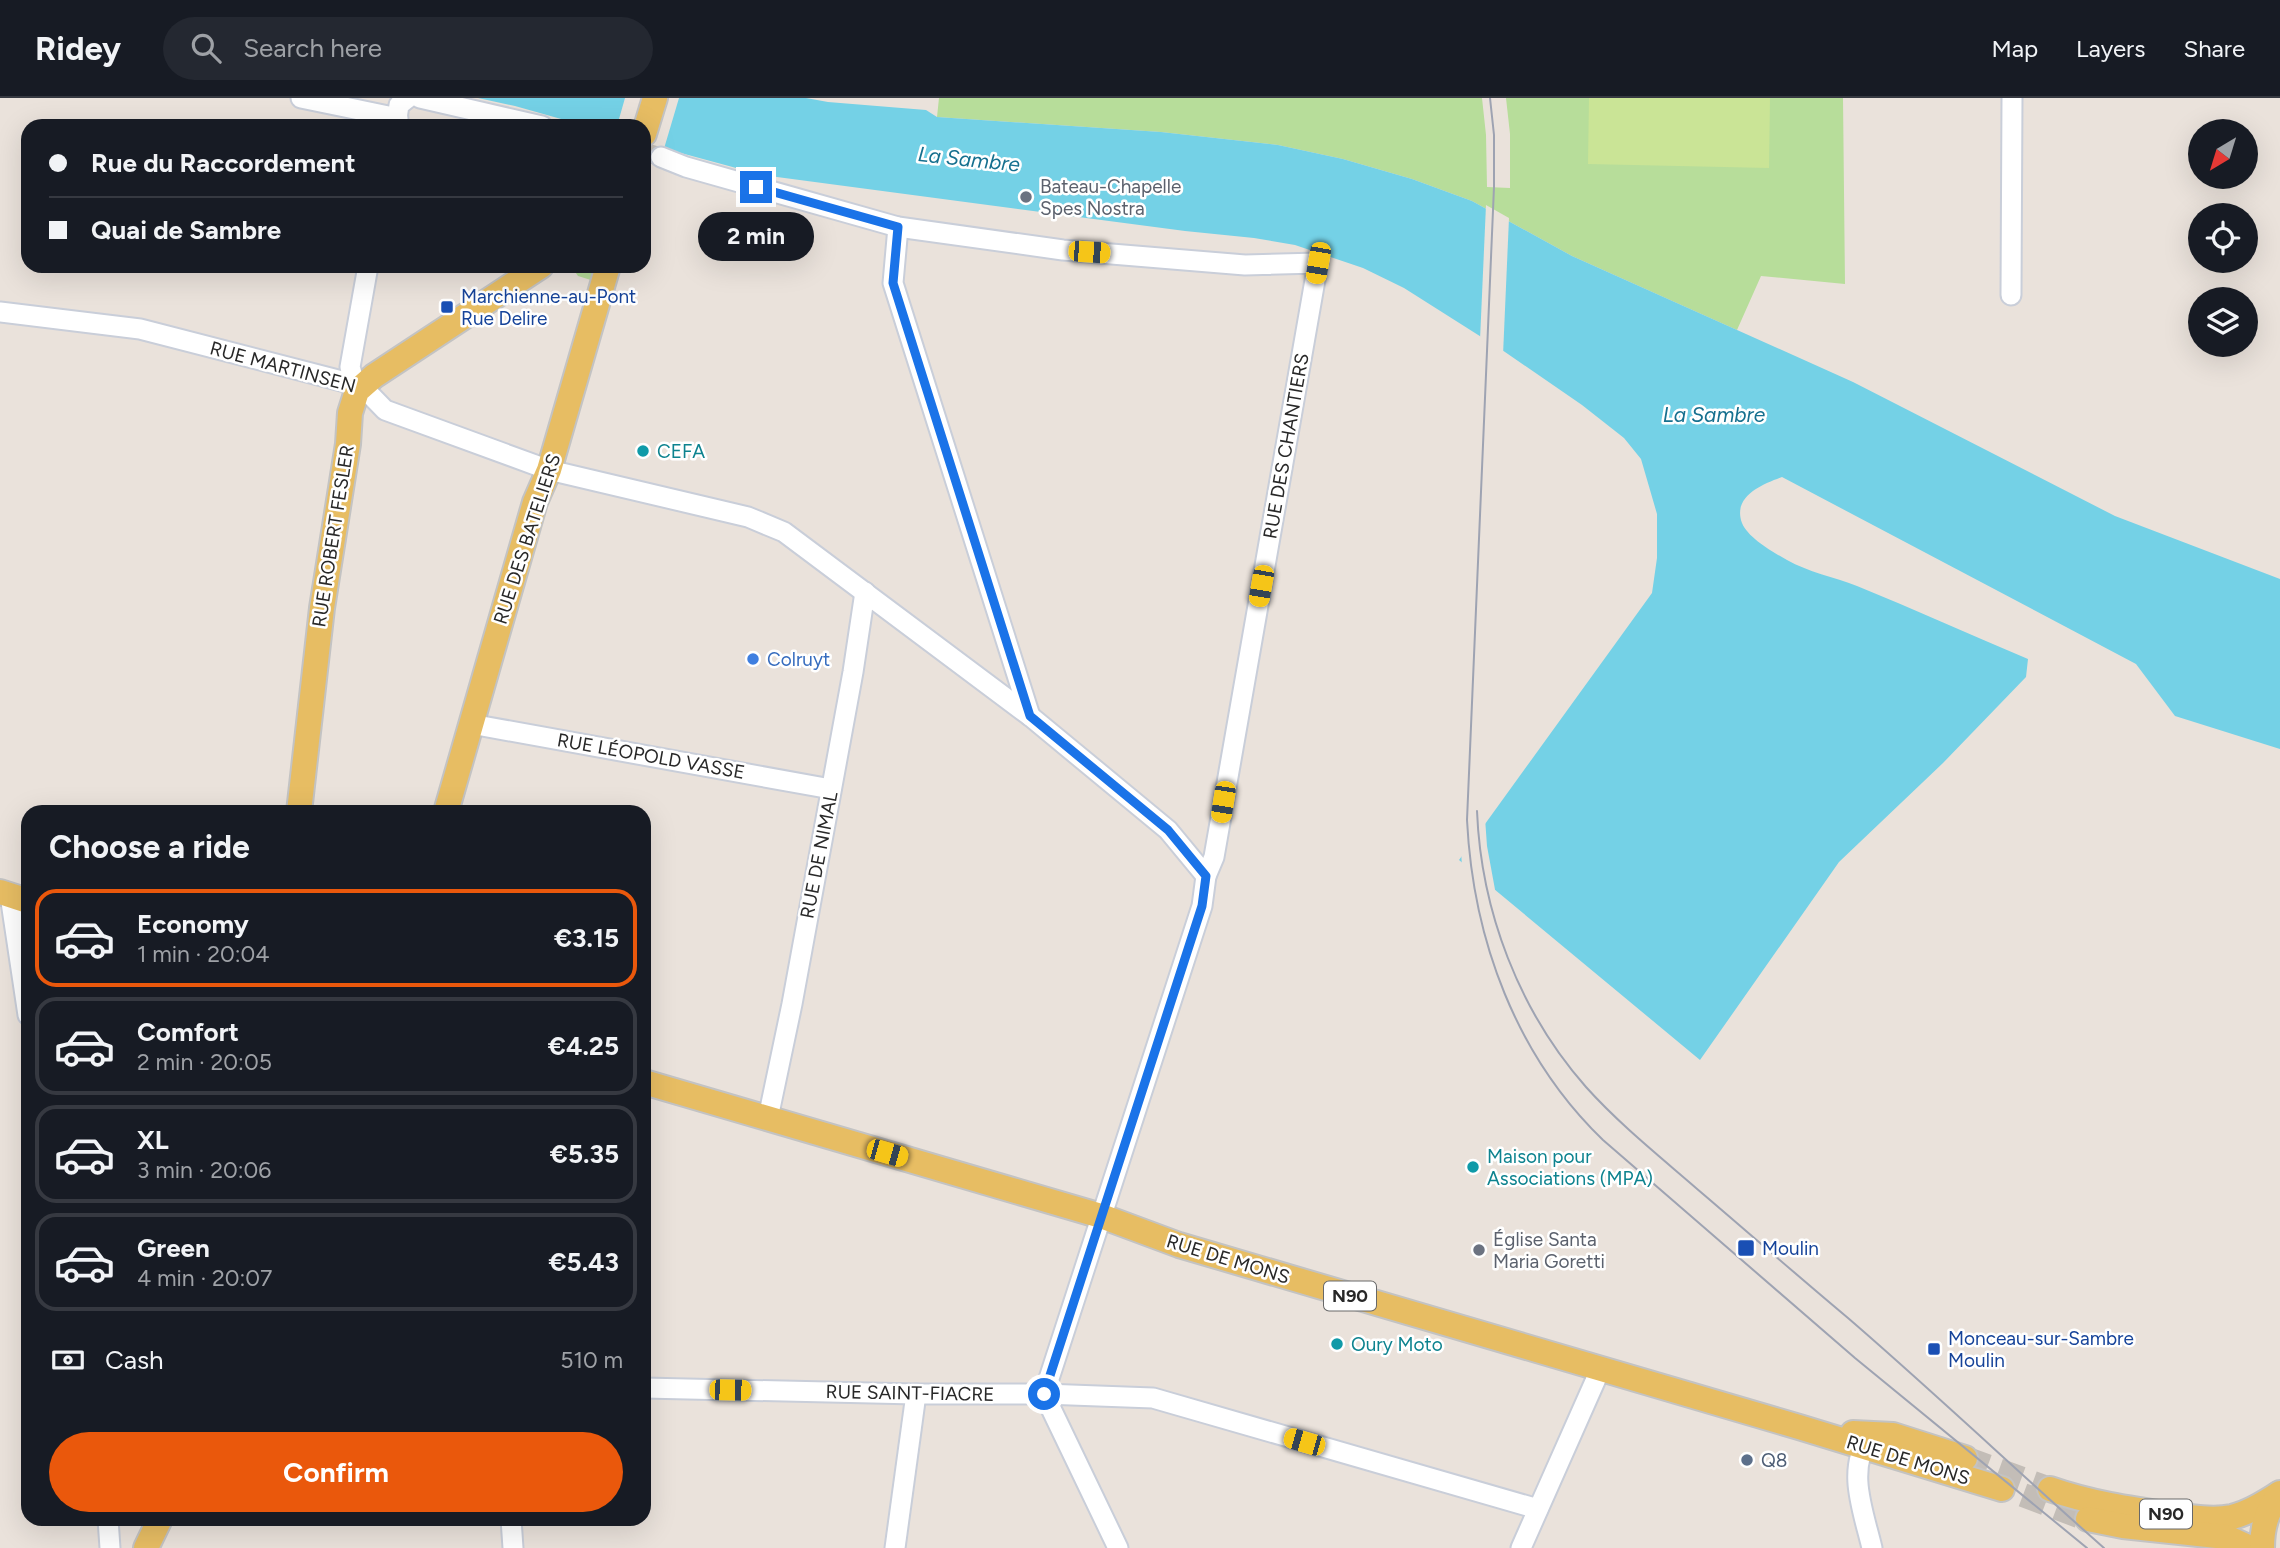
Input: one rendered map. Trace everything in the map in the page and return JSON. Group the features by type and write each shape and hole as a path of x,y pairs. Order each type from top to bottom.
{"main road":[{"path":"648,119 654,98"},
{"path":"361,386 530,273"},
{"name":"RUE DES BATELIERS","path":"448,805 535,502 549,470 606,273"},
{"name":"RUE ROBERT FESLER","path":"300,805 322,608 348,444 350,413 354,397 361,386"},
{"name":"RUE DE MONS","path":"651,1084 1101,1216 1179,1245 1600,1370 1813,1431 1867,1440 2002,1489"},
{"name":"RUE DE MONS","path":"1867,1440 1894,1435 1965,1458"},
{"name":"N90","path":"2050,1489 2119,1508 2199,1518 2230,1517 2252,1510 2280,1494"},
{"name":"N90","path":"2262,1548 2262,1531 2268,1511 2280,1494"},
{"name":"N90","path":"2081,1517 2123,1526 2226,1537 2250,1548"},
{"path":"146,1548 157,1526"}],"street":[{"path":"301,98 385,119"},
{"path":"398,119 400,105 408,98"},
{"path":"421,98 512,119"},
{"path":"2011,295 2012,98"},
{"path":"661,157 686,167 898,227 893,283 1030,716"},
{"name":"RUE DES CHANTIERS","path":"898,227 1063,250 1245,265 1318,263 1214,857 1206,876 1202,906 1044,1394"},
{"path":"361,386 353,377 350,368 367,273"},
{"name":"RUE MARTINSEN","path":"0,312 139,329 361,386 385,410 549,470 761,521 796,540 1030,716 1168,830 1206,876"},
{"name":"RUE DE NIMAL","path":"768,1118 792,1004 865,592"},
{"name":"RUE LÉOPOLD VASSE","path":"471,724 831,789"},
{"path":"13,896 21,959"},
{"path":"1521,1548 1600,1370"},
{"name":"RUE SAINT-FIACRE","path":"651,1388 1153,1398 1538,1509"},
{"path":"895,1548 916,1394"},
{"path":"1044,1394 1118,1548"},
{"path":"1867,1440 1856,1479 1872,1548"},
{"path":"108,1526 110,1548"},
{"path":"511,1526 513,1548"}],"green space":[{"path":"939,98 1482,98 1487,187 1510,188 1510,134 1506,98 1843,98 1845,284 1761,276 1737,330 1572,256 1472,201 1412,179 1343,159 1278,145 1161,132 937,117"},
{"path":"1589,98 1770,98 1769,168 1588,164"},
{"path":"576,273 595,273 594,281"}],"water":[{"name":"La Sambre","path":"478,98 806,98 926,110 937,117 1161,132 1278,145 1343,159 1412,179 1472,201 1572,256 1853,382 2115,516 2280,579 2280,749 2175,716 2136,664 1782,477 1766,483 1745,498 1740,514 1745,529 1768,549 1804,568 1857,586 2028,659 2026,677 1943,763 1839,862 1700,1060 1459,860 1652,593 1657,558 1657,514 1641,459 1624,438 1582,405 1505,352 1404,288 1363,268 1295,245 762,175 651,145 651,119 561,119"}],"pier":[{"path":"625,98 679,98 663,152 651,148 651,119 619,119"},
{"path":"1486,205 1509,218 1503,355 1480,340"},
{"path":"1485,818 1496,895 1462,867 1461,851"}],"tunnel":[{"path":"651,154 661,157"},
{"path":"1965,1458 2050,1489"},
{"path":"2023,1495 2081,1517"}],"tram line":[{"path":"1490,98 1494,135 1494,187 1467,820 1479,909 1505,994 1523,1033 1546,1071 1572,1107 1603,1140 1855,1358 2087,1548"},
{"path":"1477,811 1486,886 1508,958 1541,1026 1586,1087 1643,1142 1880,1346 2104,1548"}],"place":[{"name":"Bateau-Chapelle Spes Nostra","path":"1026,197"},
{"name":"Marchienne-au-Pont Rue Delire","path":"447,307"},
{"name":"CEFA","path":"643,451"},
{"name":"Colruyt","path":"753,659"},
{"name":"Maison pour Associations (MPA)","path":"1473,1167"},
{"name":"Moulin","path":"1746,1248"},
{"name":"Église Santa Maria Goretti","path":"1479,1250"},
{"name":"Oury Moto","path":"1337,1344"},
{"name":"Monceau-sur-Sambre Moulin","path":"1934,1349"},
{"name":"Q8","path":"1747,1460"}],"route":[{"path":"756,187 898,227 893,283 1030,716 1168,830 1206,876 1202,906 1044,1394"}]}
